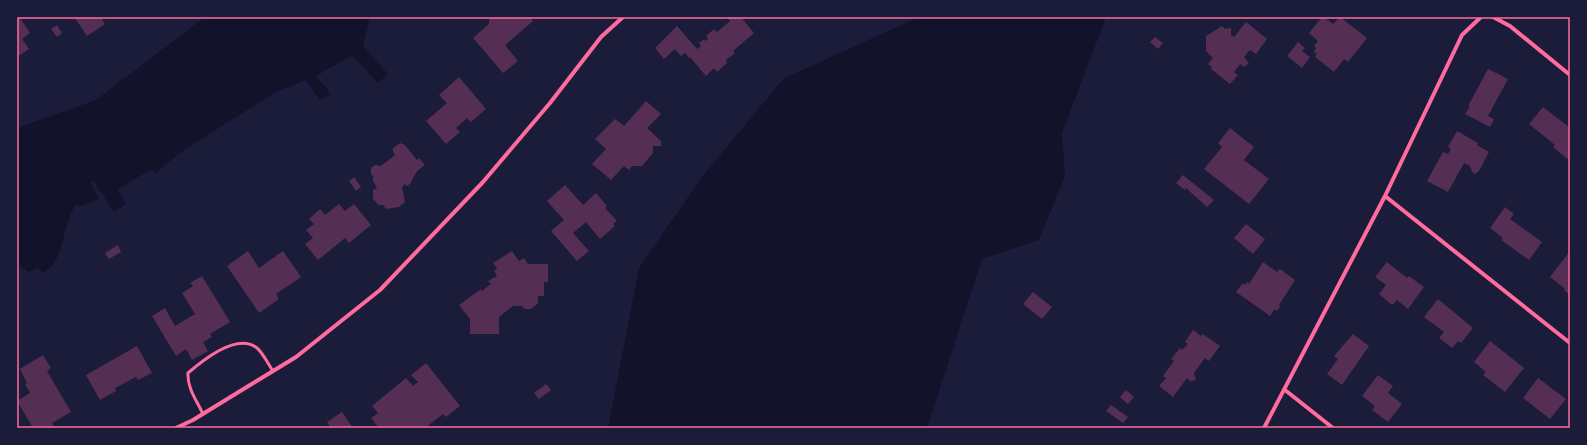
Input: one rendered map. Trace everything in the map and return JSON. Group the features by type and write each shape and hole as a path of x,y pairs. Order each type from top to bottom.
{"street":[{"path":"176,428 203,414 296,357 380,290 483,182 550,103 601,37 623,17"},
{"path":"1264,428 1385,196 1462,35 1481,17"},
{"path":"1493,17 1510,26 1570,74"},
{"path":"1385,196 1570,343"},
{"path":"1285,390 1333,428"}],"lane":[{"path":"203,414 191,391 188,373 215,353 232,344 242,342 249,344 257,348 273,371"}],"shaded area":[{"path":"205,17 370,17 363,46 388,74 378,83 352,55 316,76 331,94 320,100 306,80 274,93 181,152 156,173 151,169 117,190 126,204 114,212 94,181 90,182 99,198 79,207 76,204 69,219 57,258 53,264 42,273 38,267 29,272 17,265 17,128 96,100"},
{"path":"919,17 1106,17 1062,133 1065,176 1039,240 982,259 927,428 608,428 639,268 702,177 783,79"}],"building":[{"path":"103,17 101,18 105,24 87,36 75,18"},
{"path":"492,17 529,17 533,21 505,45 518,61 503,73 473,38 489,24 489,19"},
{"path":"727,17 741,17 754,33 733,51 735,53 726,60 727,63 717,72 714,68 706,76 685,53 681,56 675,49 664,59 655,48 677,26 697,49 701,46 699,43 704,39 705,41 708,39 706,36 714,29 717,32 730,21"},
{"path":"1322,17 1333,24 1340,17 1367,38 1348,62 1344,59 1334,72 1315,57 1317,54 1314,52 1316,48 1314,46 1318,41 1309,33"},
{"path":"20,18 30,33 22,39 29,49 17,57 17,21"},
{"path":"1246,22 1267,39 1256,54 1250,50 1244,57 1249,63 1244,67 1240,64 1234,72 1238,75 1230,84 1211,69 1212,67 1208,64 1213,58 1206,51 1206,36 1222,26 1225,29 1231,28 1231,35 1234,37"},
{"path":"57,25 62,33 57,37 51,29"},
{"path":"1155,37 1163,43 1158,49 1150,42"},
{"path":"1298,42 1305,48 1302,51 1310,57 1302,68 1287,56"},
{"path":"1488,69 1508,79 1488,116 1494,119 1490,127 1465,114 1470,107 1468,106"},
{"path":"459,77 486,109 471,122 467,118 456,128 460,132 446,144 426,121 447,103 439,95"},
{"path":"646,101 661,114 647,128 661,141 661,146 653,146 653,153 642,166 632,166 629,170 624,166 611,180 592,164 606,149 595,139 615,119 624,126"},
{"path":"1543,107 1569,127 1570,156 1567,159 1553,147 1555,145 1529,124"},
{"path":"1230,128 1254,147 1244,160 1269,179 1249,204 1204,169 1222,147 1218,143"},
{"path":"1457,131 1478,143 1477,145 1489,152 1479,171 1475,174 1472,172 1470,166 1464,163 1448,192 1427,181 1443,152 1448,154 1451,149 1448,147"},
{"path":"400,143 405,145 417,160 419,158 425,165 417,171 410,184 407,186 405,184 402,187 405,202 399,207 386,209 383,205 379,205 373,199 373,190 377,188 372,179 374,178 371,174 371,168 375,165 381,166 395,155 393,148"},
{"path":"1183,175 1214,200 1207,207 1186,188 1185,190 1176,183"},
{"path":"354,177 361,187 356,191 349,181"},
{"path":"565,185 583,205 596,193 607,206 605,208 617,221 613,224 615,226 600,239 586,222 573,233 589,251 577,261 551,231 564,220 547,201"},
{"path":"339,204 345,211 354,204 371,225 349,243 345,238 318,260 305,244 313,238 306,230 314,224 309,219 320,209 325,215"},
{"path":"1505,207 1514,214 1510,219 1542,242 1529,260 1501,240 1503,238 1490,228"},
{"path":"1246,224 1265,239 1253,254 1234,238"},
{"path":"118,245 121,252 109,259 105,253"},
{"path":"248,251 259,268 283,251 301,277 276,294 279,299 259,313 227,266"},
{"path":"512,251 519,261 524,258 528,264 548,264 548,282 544,282 544,296 538,296 538,303 531,309 525,309 522,306 513,306 499,317 499,334 470,334 470,319 459,305 481,289 482,291 491,284 488,281 497,276 494,271 497,268 493,263"},
{"path":"1570,251 1570,295 1550,277"},
{"path":"1263,262 1277,272 1280,269 1295,280 1279,305 1280,307 1277,311 1275,309 1270,316 1236,292 1243,283 1245,285 1247,282 1249,284"},
{"path":"1387,262 1407,278 1409,276 1424,287 1408,309 1397,300 1392,305 1379,294 1386,285 1375,277"},
{"path":"202,276 230,322 210,334 212,337 203,342 208,351 192,360 186,349 176,356 152,316 165,308 175,326 195,314 182,293 193,286 190,283"},
{"path":"1033,292 1052,307 1042,319 1023,304"},
{"path":"1438,299 1473,328 1461,343 1458,341 1452,348 1439,338 1444,332 1424,317"},
{"path":"1193,330 1201,336 1203,334 1220,346 1209,361 1205,358 1194,373 1196,380 1190,381 1187,378 1173,397 1159,386 1166,378 1163,376 1174,361 1171,359 1180,348 1182,350 1188,344 1185,342"},
{"path":"1353,334 1369,346 1342,385 1327,374 1338,359 1334,356"},
{"path":"1490,341 1524,368 1505,392 1483,375 1486,372 1474,362"},
{"path":"137,346 152,373 138,380 136,377 115,388 116,391 100,400 86,375"},
{"path":"43,355 51,368 47,371 71,412 52,423 55,428 33,428 17,401 30,393 20,369"},
{"path":"426,363 460,406 446,417 443,414 425,428 379,428 371,418 378,413 372,406 406,378 413,386 418,382 411,375"},
{"path":"1378,375 1393,386 1388,393 1402,404 1388,422 1372,410 1375,406 1362,396"},
{"path":"1538,378 1566,399 1550,419 1523,398"},
{"path":"546,384 551,390 539,399 534,393"},
{"path":"1126,390 1134,397 1128,404 1120,397"},
{"path":"1111,405 1128,417 1123,423 1106,411"},
{"path":"342,412 353,428 331,428 327,422"}]}
